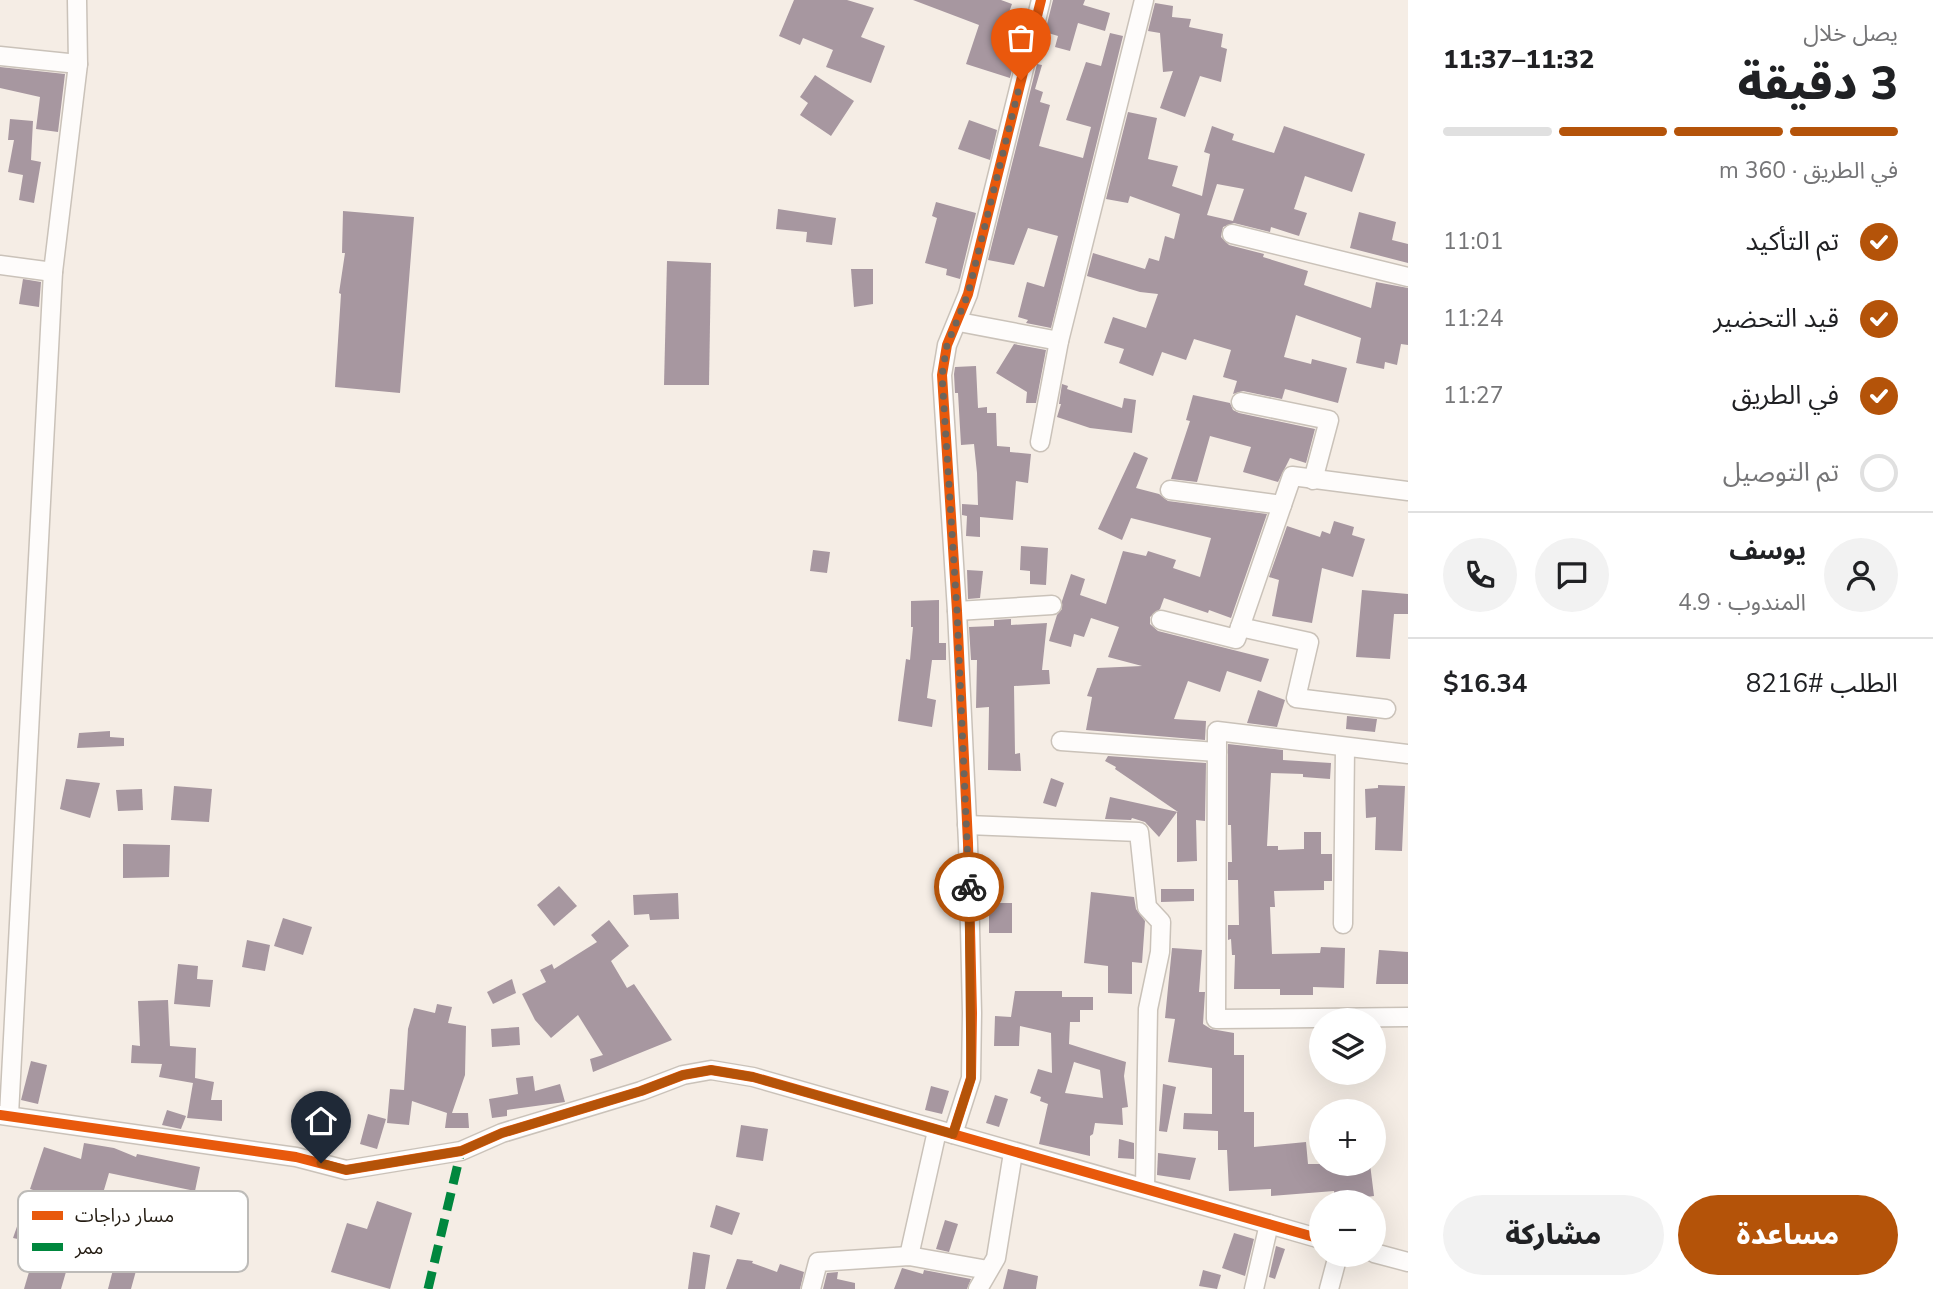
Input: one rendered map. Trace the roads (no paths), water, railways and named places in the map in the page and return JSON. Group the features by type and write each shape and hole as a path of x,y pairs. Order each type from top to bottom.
{"street":[{"path":"77,0 78,64 53,272 4,1115 296,1157 346,1170 461,1151 502,1133 641,1091 683,1075 711,1070 753,1077 1309,1236"},
{"path":"909,1256 945,1133 971,1078 967,825 942,375 947,345 968,294 1041,0"},
{"path":"1041,442 1059,341 1144,0"},
{"path":"0,56 78,64"},
{"path":"1232,234 1408,277"},
{"path":"0,264 53,272"},
{"path":"959,321 1059,341"},
{"path":"1241,402 1329,420 1313,480"},
{"path":"1161,620 1236,639 1292,476 1408,491"},
{"path":"1170,490 1282,505"},
{"path":"957,611 1052,605"},
{"path":"1240,627 1309,642 1296,698 1387,709"},
{"path":"1408,754 1217,731 1216,1019 1408,1017"},
{"path":"1061,741 1217,752"},
{"path":"1343,924 1345,748"},
{"path":"967,825 1139,832 1147,907 1161,922 1160,953 1148,1009 1145,1188"},
{"path":"978,1289 996,1258 1013,1153"},
{"path":"1254,1289 1269,1224"},
{"path":"811,1289 818,1262 909,1256 988,1270"},
{"path":"1386,1256 1408,1262"},
{"path":"1329,1289 1335,1267"}]}
